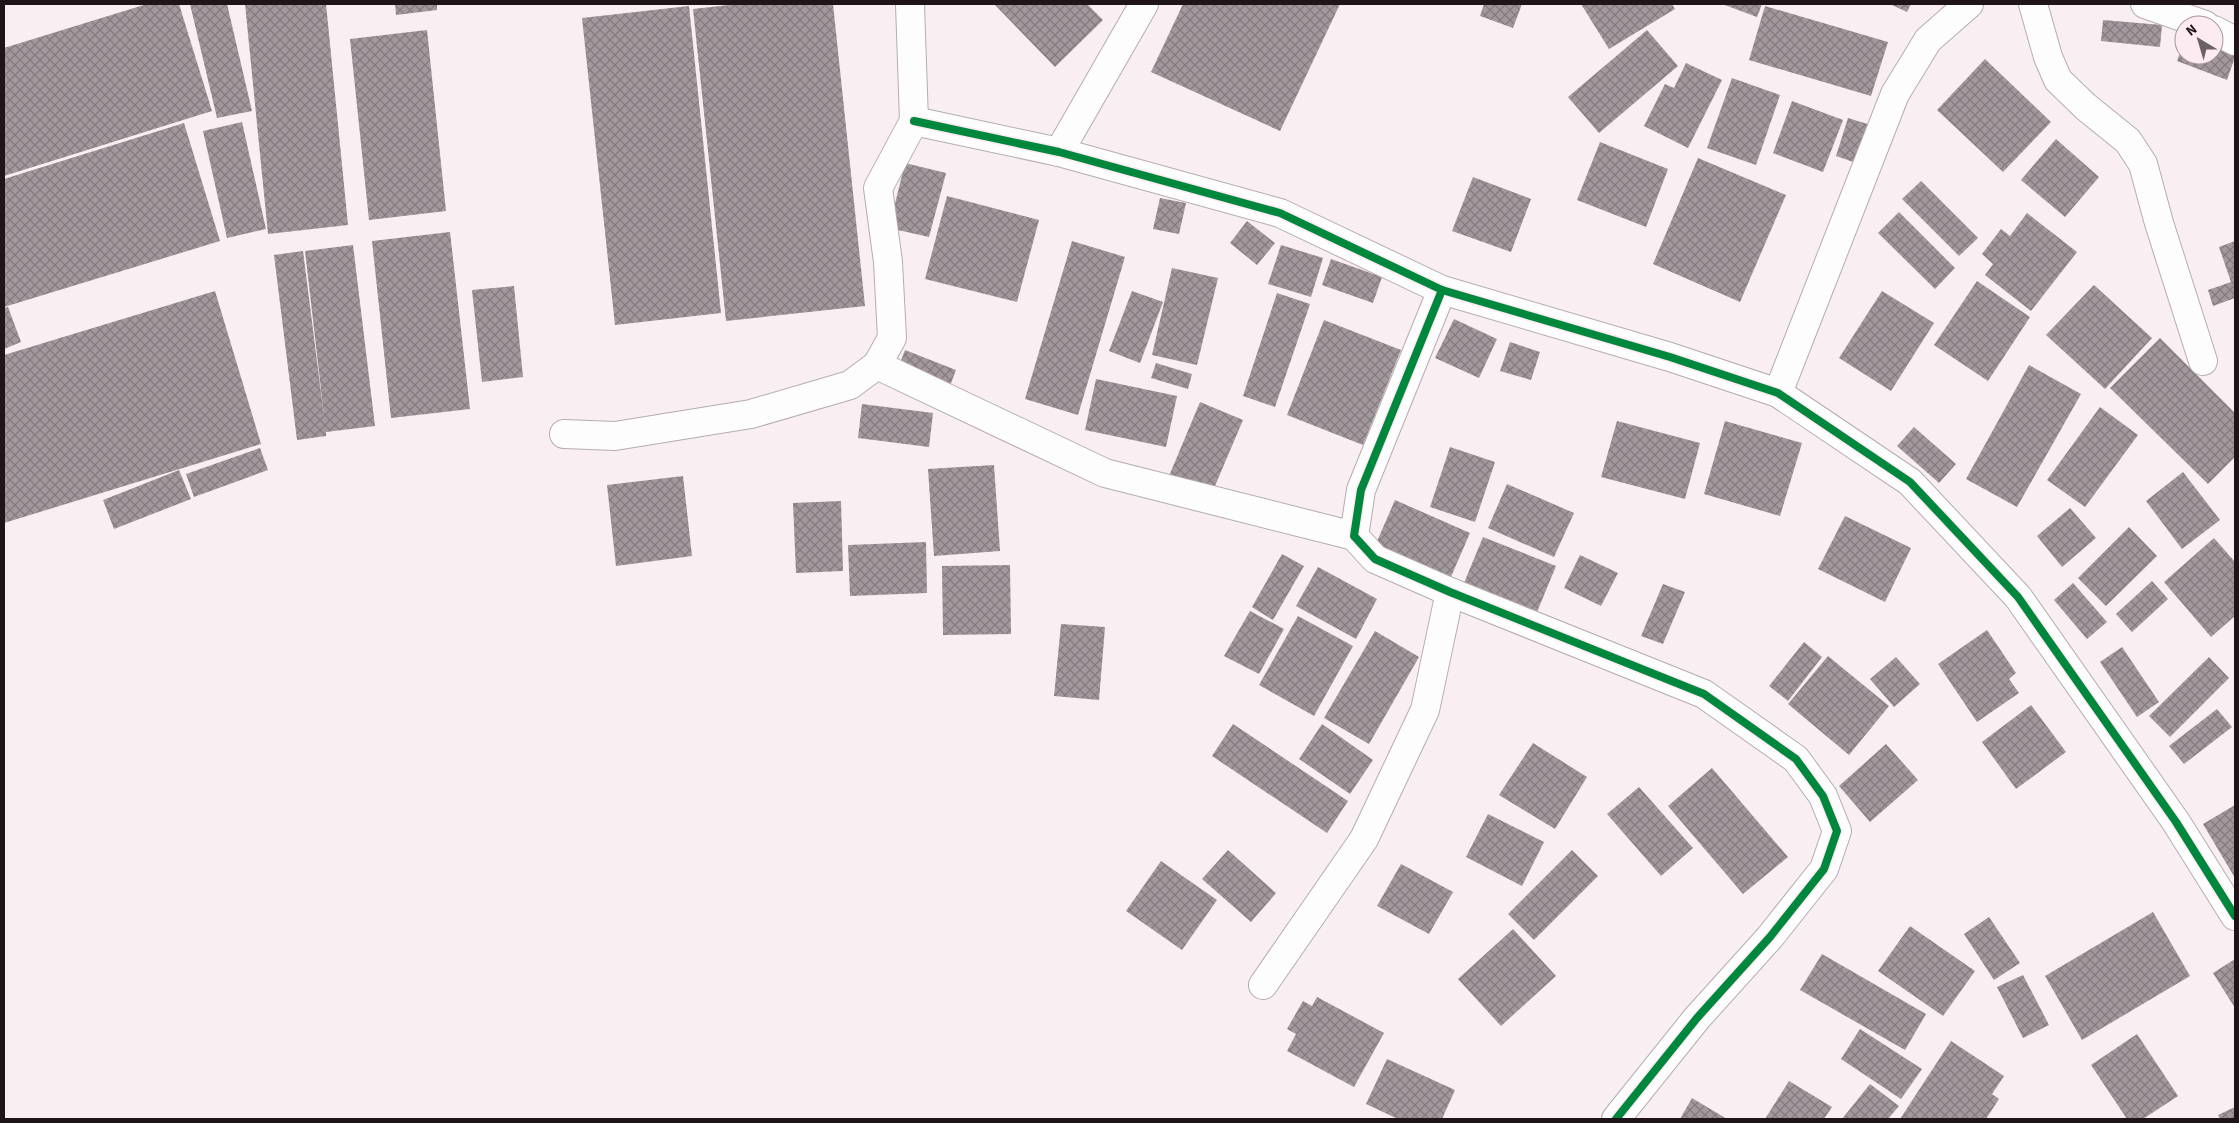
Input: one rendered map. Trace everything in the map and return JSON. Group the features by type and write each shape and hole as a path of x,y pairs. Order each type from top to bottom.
{"street":[{"path":"564,434 615,436 751,414 850,385 877,365 892,338 888,262 878,188 914,121 910,4"},
{"path":"1059,152 1144,4"},
{"path":"1778,393 1895,94 1928,40 1969,4"},
{"path":"2033,4 2048,58 2058,80 2086,107 2128,141 2143,164 2159,223 2203,361"},
{"path":"2145,4 2176,15"},
{"path":"914,121 1059,152 1280,213 1442,290 1670,357 1778,393 1910,482 2018,597 2176,822 2235,916"},
{"path":"1354,536 1361,490 1442,290"},
{"path":"877,365 1105,473 1354,536 1375,559 1450,592 1704,694 1796,759 1823,796 1837,831 1824,869 1770,937 1697,1018 1616,1119"},
{"path":"1263,984 1364,839 1426,710 1450,592"}],"building":[{"path":"147,4 179,4 212,111 4,176 4,48"},
{"path":"190,4 227,4 252,111 217,118"},
{"path":"245,4 326,4 348,225 268,234"},
{"path":"395,4 437,4 437,10 396,15"},
{"path":"738,4 833,4 865,306 726,321 693,9"},
{"path":"994,4 1087,4 1103,20 1055,67"},
{"path":"1183,4 1340,4 1280,131 1151,72"},
{"path":"1484,4 1522,4 1513,28 1480,16"},
{"path":"1581,4 1672,4 1675,9 1609,49"},
{"path":"1722,4 1762,4 1757,17"},
{"path":"1890,4 1911,4 1907,12"},
{"path":"689,6 721,313 615,325 582,18"},
{"path":"1765,6 1888,42 1871,96 1749,60"},
{"path":"2103,20 2162,25 2160,47 2101,41"},
{"path":"427,30 446,211 369,220 350,39"},
{"path":"1647,30 1678,66 1599,133 1568,97"},
{"path":"2224,45 2235,49 2235,57 2227,80 2188,65 2224,65"},
{"path":"1985,59 2051,122 2003,172 1937,110"},
{"path":"1686,63 1722,80 1688,148 1644,126 1665,84 1674,88"},
{"path":"1732,78 1780,95 1756,165 1707,148"},
{"path":"1792,101 1843,120 1823,172 1773,153"},
{"path":"1848,118 1874,126 1862,165 1836,156"},
{"path":"242,122 266,229 227,238 203,131"},
{"path":"184,123 220,241 4,307 4,179"},
{"path":"2056,139 2099,177 2065,217 2021,180"},
{"path":"1600,142 1668,169 1646,227 1577,200"},
{"path":"1698,158 1786,195 1740,302 1653,264"},
{"path":"905,163 946,173 929,237 889,228"},
{"path":"1473,177 1531,199 1511,252 1452,231"},
{"path":"1921,181 1978,238 1959,256 1902,199"},
{"path":"947,196 1039,220 1017,302 925,279"},
{"path":"1160,198 1186,203 1179,234 1153,229"},
{"path":"1899,212 1955,268 1935,289 1878,233"},
{"path":"2027,213 2077,252 2031,311 1985,275 1993,264 1982,254 2001,229 2010,236"},
{"path":"1247,221 1275,243 1257,265 1230,243"},
{"path":"450,232 470,409 391,418 372,241"},
{"path":"1072,241 1125,257 1078,415 1025,399"},
{"path":"2235,241 2235,298 2213,306 2208,290 2231,282 2219,247"},
{"path":"353,245 375,426 326,432 326,436 297,440 274,255 303,251 325,424 305,251"},
{"path":"1281,245 1323,258 1311,297 1268,284"},
{"path":"1331,259 1382,277 1373,303 1322,285"},
{"path":"1172,268 1218,278 1197,365 1152,355"},
{"path":"1977,281 2030,317 1988,381 1934,345"},
{"path":"2094,285 2152,338 2105,389 2046,335"},
{"path":"514,286 523,377 482,382 472,290"},
{"path":"215,291 261,444 4,523 4,355"},
{"path":"1132,291 1163,302 1140,363 1109,351"},
{"path":"1882,291 1934,323 1891,391 1839,358"},
{"path":"1277,293 1310,304 1275,407 1243,396"},
{"path":"8,307 21,342 4,349 4,308"},
{"path":"1454,319 1497,339 1479,378 1435,358"},
{"path":"1324,320 1401,350 1363,445 1287,415"},
{"path":"2160,338 2235,413 2235,457 2208,484 2110,388"},
{"path":"1510,342 1540,352 1531,380 1500,371"},
{"path":"905,350 956,370 948,391 897,371"},
{"path":"1156,363 1192,374 1188,389 1151,378"},
{"path":"2029,365 2081,394 2017,507 1966,479"},
{"path":"1096,379 1177,396 1166,447 1085,430"},
{"path":"1200,402 1243,420 1212,493 1169,476"},
{"path":"862,404 933,413 929,447 858,438"},
{"path":"2100,407 2138,435 2085,507 2047,480"},
{"path":"1617,421 1700,443 1685,499 1601,477"},
{"path":"1725,421 1802,443 1780,516 1704,494"},
{"path":"1914,427 1956,464 1939,483 1897,446"},
{"path":"1450,447 1495,462 1475,522 1430,507"},
{"path":"260,448 268,470 194,497 186,474"},
{"path":"994,465 1000,551 934,556 928,469"},
{"path":"179,470 191,499 114,529 103,500"},
{"path":"2183,472 2220,520 2182,549 2146,501"},
{"path":"683,476 692,556 616,566 607,485"},
{"path":"1507,484 1574,513 1554,557 1488,528"},
{"path":"1395,500 1470,533 1450,579 1375,546"},
{"path":"841,501 843,571 796,573 793,503"},
{"path":"2070,508 2096,538 2062,567 2037,536"},
{"path":"1845,516 1911,548 1885,602 1818,569"},
{"path":"2129,527 2157,556 2106,606 2078,578"},
{"path":"1483,537 1556,566 1537,612 1464,583"},
{"path":"2214,538 2235,562 2235,616 2211,637 2164,582"},
{"path":"926,542 927,593 850,596 848,545"},
{"path":"1282,554 1304,566 1273,620 1252,607"},
{"path":"1580,555 1618,573 1601,606 1564,588"},
{"path":"1010,565 1011,634 943,635 942,566"},
{"path":"1318,567 1377,599 1356,639 1296,606"},
{"path":"2152,581 2168,599 2132,632 2116,614"},
{"path":"2073,583 2107,622 2087,639 2054,600"},
{"path":"1663,584 1685,592 1663,644 1641,636"},
{"path":"1250,611 1284,629 1259,674 1224,656"},
{"path":"1298,616 1353,646 1314,716 1259,685"},
{"path":"1061,624 1105,627 1099,700 1054,696"},
{"path":"1987,630 2016,673 2009,679 2019,693 1977,722 1938,664"},
{"path":"1375,631 1419,657 1369,744 1324,718"},
{"path":"1804,642 1822,657 1788,701 1769,686"},
{"path":"2122,647 2159,702 2137,717 2100,662"},
{"path":"1828,656 1889,706 1849,755 1788,704"},
{"path":"1896,657 1920,684 1894,707 1870,679"},
{"path":"2209,657 2229,678 2170,737 2149,716"},
{"path":"2031,705 2066,752 2016,789 1982,742"},
{"path":"2217,709 2232,727 2184,764 2169,746"},
{"path":"1233,724 1348,801 1327,833 1212,756"},
{"path":"1322,724 1373,760 1350,794 1299,759"},
{"path":"1533,743 1587,777 1555,829 1499,795"},
{"path":"1886,744 1918,780 1870,822 1839,786"},
{"path":"1712,768 1788,857 1743,894 1668,806"},
{"path":"1639,787 1693,848 1661,876 1607,814"},
{"path":"2235,805 2235,878 2203,824"},
{"path":"1488,814 1544,842 1522,886 1466,857"},
{"path":"1228,850 1276,893 1251,922 1202,879"},
{"path":"1572,850 1598,876 1534,940 1508,914"},
{"path":"1161,861 1217,900 1182,950 1126,911"},
{"path":"1401,864 1453,892 1429,934 1377,906"},
{"path":"2153,912 2190,976 2082,1040 2045,976"},
{"path":"1989,917 2020,963 1994,980 1964,934"},
{"path":"1910,926 1975,971 1943,1016 1878,971"},
{"path":"1513,929 1556,976 1501,1026 1458,979"},
{"path":"1822,954 1926,1014 1905,1050 1800,990"},
{"path":"2235,959 2235,1008 2213,973"},
{"path":"2023,975 2049,1025 2023,1038 1997,987"},
{"path":"1317,997 1384,1033 1354,1087 1287,1051 1296,1034 1287,1029 1303,1001 1312,1006"},
{"path":"1860,1029 1922,1069 1901,1099 1841,1059"},
{"path":"2137,1034 2178,1096 2143,1119 2127,1119 2091,1065"},
{"path":"1951,1041 2004,1076 1992,1094 1999,1099 1986,1119 1900,1119"},
{"path":"1387,1059 1455,1090 1442,1119 1398,1119 1366,1104"},
{"path":"1789,1081 1832,1107 1824,1119 1765,1119"},
{"path":"1870,1084 1899,1106 1888,1119 1842,1119"},
{"path":"1692,1098 1727,1119 1680,1119"},
{"path":"2235,1107 2235,1119 2220,1119 2218,1115"}],"cycle path":[{"path":"914,121 1059,152 1280,213 1442,290 1670,357 1778,393 1910,482 2018,597 2176,822 2235,916"},
{"path":"1442,290 1361,490 1354,536 1375,559 1450,592 1704,694 1796,759 1823,796 1837,831 1824,869 1770,937 1697,1018 1616,1119"}]}
